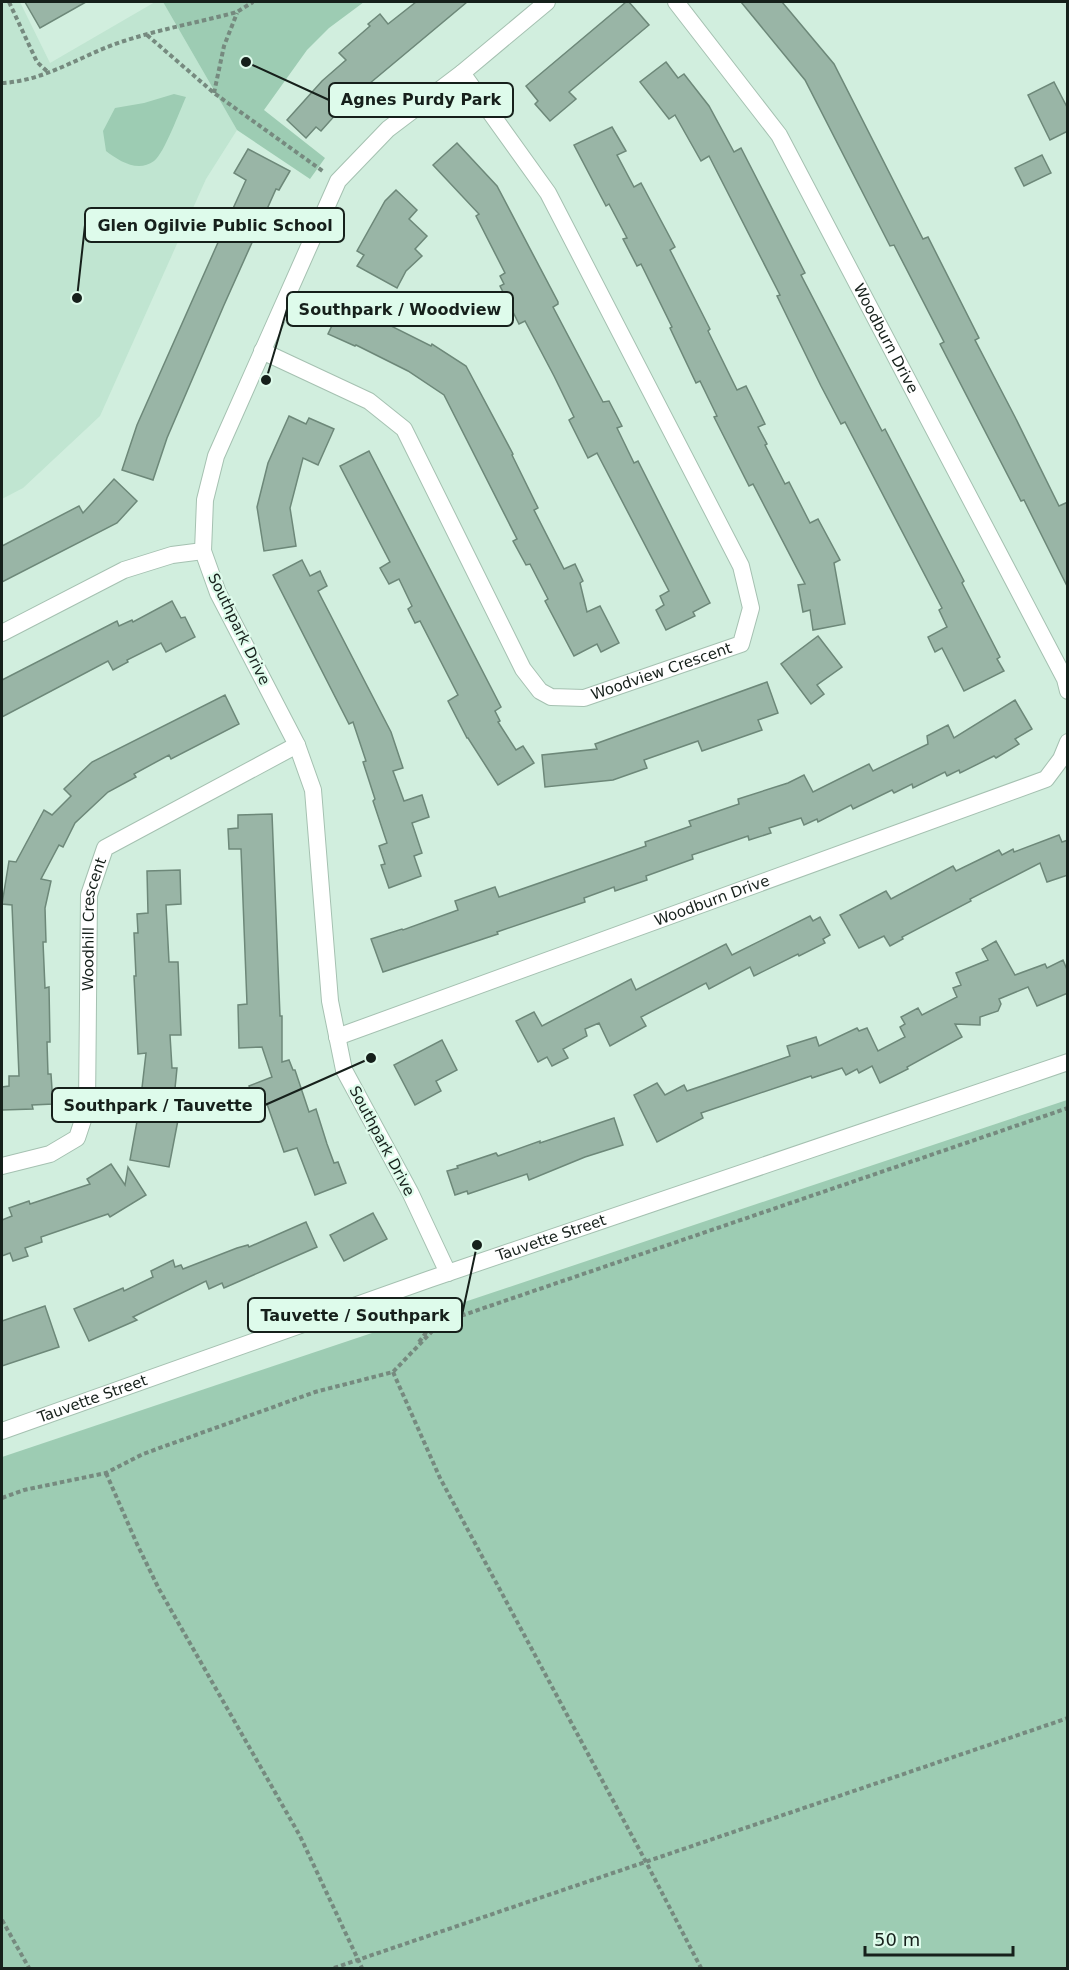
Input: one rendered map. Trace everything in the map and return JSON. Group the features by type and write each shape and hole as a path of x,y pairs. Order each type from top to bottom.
{"street":[{"name":"Southpark Drive","path":"448,1273 410,1192 344,1070 330,1001 313,790 297,744 218,593 203,551 205,500 216,456 338,181 388,129 462,73 547,2"},
{"name":"Woodburn Drive","path":"676,2 779,135 1065,679 1068,691"},
{"name":"Woodview Crescent","path":"262,351 369,401 404,429 523,669 540,691 551,697 584,698 741,644 751,608 741,566 548,193 462,73"},
{"path":"2,633 124,570 172,555 203,551"},
{"name":"Woodburn Drive","path":"337,1037 1046,779 1061,759 1068,742"},
{"name":"Woodhill Crescent","path":"2,1166 50,1154 77,1137 87,1108 89,895 105,848 297,744"},
{"name":"Tauvette Street","path":"2,1431 448,1273 1068,1062"}],"path":[{"path":"9,2 37,63 49,73"},
{"path":"2,83 49,73 123,41 237,12 253,2"},
{"path":"214,93 224,46 237,12"},
{"path":"146,35 214,93 338,181"},
{"path":"2,1498 24,1490 106,1473 143,1455 315,1392 393,1372 440,1323 1068,1108"},
{"path":"393,1372 434,1322 434,1300 430,1280"},
{"path":"393,1372 441,1478 700,1968"},
{"path":"106,1473 159,1589 300,1836 362,1968"},
{"path":"334,1968 1068,1718"},
{"path":"2,1920 29,1968"}],"shaded area":[{"path":"2,2 20,2 50,63 155,2 163,2 237,130 206,179 100,416 23,488 2,499"},
{"path":"163,2 364,2 329,28 307,50 264,110 325,158 310,179 237,130"},
{"path":"174,94 186,97 167,141 154,161 135,166 123,162 106,151 103,131 115,108 144,103"},
{"path":"1067,1100 1067,1968 2,1968 2,1457"}],"building":[{"path":"25,2 86,2 40,28"},
{"path":"416,2 467,2 345,104 321,131 316,127 306,138 287,120 322,81 346,60 339,53 370,26 368,24 380,14 388,24"},
{"path":"626,2 629,2 649,25 569,92 576,99 550,121 535,104 538,101 526,86"},
{"path":"741,2 782,2 834,64 923,239 928,237 979,338 975,340 1059,506 1068,502 1068,588 1024,500 1021,501 940,344 944,342 894,245 890,246 805,80"},
{"path":"666,62 678,78 684,74 709,106 734,152 741,148 805,273 801,275 882,431 885,429 964,581 962,583 1000,657 997,659 1004,671 964,691 942,648 935,652 928,637 947,627 939,610 942,608 845,422 841,424 821,386 777,296 780,295 709,156 701,161 675,115 669,119 640,82"},
{"path":"1054,82 1068,109 1068,131 1050,140 1028,95"},
{"path":"612,127 626,151 617,155 634,187 641,183 675,247 670,250 710,329 708,331 737,390 746,386 765,424 758,427 785,484 789,482 810,523 818,519 840,560 834,563 845,624 813,630 810,610 803,612 798,585 805,584 753,484 749,486 714,417 717,416 700,381 696,383 641,264 637,266 623,239 627,238 609,204 606,206 574,145"},
{"path":"457,143 497,186 558,302 553,307 603,402 609,401 622,426 617,428 634,463 638,461 710,603 693,612 695,616 666,630 656,610 664,605 660,596 669,591 597,453 588,458 569,420 574,417 525,321 519,324 500,286 504,284 500,276 505,273 476,216 479,214 433,165"},
{"path":"248,149 290,171 279,190 276,189 224,305 167,438 153,480 122,470 137,425 220,238 218,236 227,214 230,215 246,180 234,173"},
{"path":"1042,155 1051,173 1024,186 1015,168"},
{"path":"396,190 417,210 409,219 427,236 415,249 422,256 406,271 397,288 357,266 364,255 357,251 385,201"},
{"path":"342,294 372,308 369,315 431,346 432,344 466,366 513,454 538,508 534,510 564,569 575,564 583,581 580,583 587,612 600,606 619,643 601,652 597,644 574,656 545,601 548,599 530,564 526,565 513,541 517,539 444,395 408,371 328,334 336,317 333,315"},
{"path":"289,416 306,424 309,418 334,429 318,465 303,458 290,508 296,546 264,551 257,507 268,463"},
{"path":"369,451 501,707 495,711 500,721 498,722 516,750 523,746 534,763 498,785 467,738 448,701 458,695 420,621 415,623 408,609 412,606 399,579 389,584 380,568 390,562 340,466"},
{"path":"114,479 137,501 117,523 2,582 2,546 79,506 83,513"},
{"path":"302,560 310,576 320,571 327,586 318,591 391,732 403,768 393,771 404,801 422,795 429,817 412,823 422,853 414,856 421,876 389,888 381,865 385,864 379,846 387,843 373,801 375,799 363,762 366,761 353,722 349,724 273,575"},
{"path":"172,601 181,618 185,617 195,637 166,652 161,643 127,660 128,662 113,670 108,661 2,717 2,680 117,621 119,626 132,620 133,622"},
{"path":"818,636 842,667 817,685 824,694 811,704 781,664"},
{"path":"767,682 778,713 758,720 762,730 702,751 698,741 644,760 647,768 613,780 545,787 542,755 597,749 595,744"},
{"path":"225,695 239,724 171,759 169,755 134,774 136,777 108,792 75,823 63,847 59,845 41,879 51,881 45,908 46,942 43,942 45,988 49,987 48,1074 51,1074 53,1104 32,1105 33,1109 2,1110 2,1087 9,1086 9,1076 19,1076 12,905 2,904 9,861 16,862 44,810 52,815 71,796 64,789 92,762"},
{"path":"1015,700 1032,729 1015,739 1019,744 996,758 994,756 960,773 959,770 947,776 945,772 913,788 912,784 894,793 892,790 853,809 851,805 818,822 817,819 804,825 801,818 769,828 771,833 749,840 748,836 692,855 693,859 646,876 647,880 615,891 614,887 584,898 585,902 383,972 371,939 458,910 455,901 495,887 499,897 646,846 645,842 691,826 689,821 739,804 738,799 788,783 804,775 813,792 869,764 873,771 928,744 927,736 948,725 954,738"},
{"path":"272,814 280,1016 282,1016 282,1062 289,1060 295,1070 309,1112 316,1109 334,1163 338,1162 346,1183 315,1195 297,1148 284,1152 267,1104 256,1107 249,1086 272,1077 262,1047 239,1048 238,1005 247,1004 241,849 229,849 228,829 238,828 238,815"},
{"path":"1059,835 1062,842 1068,840 1068,875 1047,882 1040,863 970,899 971,901 902,937 903,939 890,946 884,936 859,948 840,915 886,891 891,899 953,866 956,871 999,850 1002,855 1013,849 1014,852"},
{"path":"180,870 181,904 166,905 169,962 178,962 181,1035 170,1035 172,1068 177,1068 172,1119 178,1120 169,1167 130,1160 146,1053 138,1054 134,933 138,933 137,914 148,913 147,871"},
{"path":"810,916 813,921 820,917 830,935 823,939 825,943 754,976 750,967 709,989 706,983 641,1017 646,1026 610,1046 599,1023 585,1029 587,1036 563,1049 568,1058 552,1066 547,1057 538,1062 516,1021 534,1012 542,1026 631,979 636,990 726,944 732,955"},
{"path":"996,941 1015,975 1045,964 1047,968 1063,960 1068,972 1068,993 1037,1006 1028,987 999,999 1001,1004 998,1011 980,1017 980,1025 955,1024 962,1037 880,1083 872,1066 859,1073 857,1069 846,1075 842,1068 812,1078 811,1076 701,1113 703,1118 657,1142 634,1095 657,1083 665,1095 684,1085 687,1091 790,1056 787,1046 816,1037 819,1046 857,1028 859,1031 867,1028 878,1051 905,1037 900,1027 905,1024 901,1017 918,1008 922,1015 957,997 953,988 961,985 956,973 988,960 982,949"},
{"path":"442,1040 457,1070 436,1081 441,1091 415,1105 394,1065"},
{"path":"614,1118 623,1145 585,1157 529,1180 527,1174 468,1194 467,1191 455,1195 447,1171 458,1168 457,1166 496,1153 498,1156"},
{"path":"111,1164 125,1185 128,1167 146,1195 110,1217 108,1214 41,1237 42,1242 25,1248 28,1256 13,1261 10,1253 2,1256 2,1220 12,1216 9,1208 29,1201 30,1204 90,1184 87,1179"},
{"path":"373,1213 387,1239 344,1261 330,1235"},
{"path":"306,1222 317,1247 224,1288 222,1283 209,1289 206,1281 133,1317 137,1320 89,1341 74,1309 123,1288 124,1291 153,1277 151,1271 173,1260 175,1267 181,1265 183,1269 237,1248 248,1245 249,1247"},
{"path":"45,1306 59,1347 2,1366 2,1321"}],"place":[{"name":"Agnes Purdy Park","path":"246,62"},
{"name":"Glen Ogilvie Public School","path":"77,298"},
{"name":"Southpark / Woodview","path":"266,380"},
{"name":"Southpark / Tauvette","path":"371,1058"},
{"name":"Tauvette / Southpark","path":"477,1245"}]}
